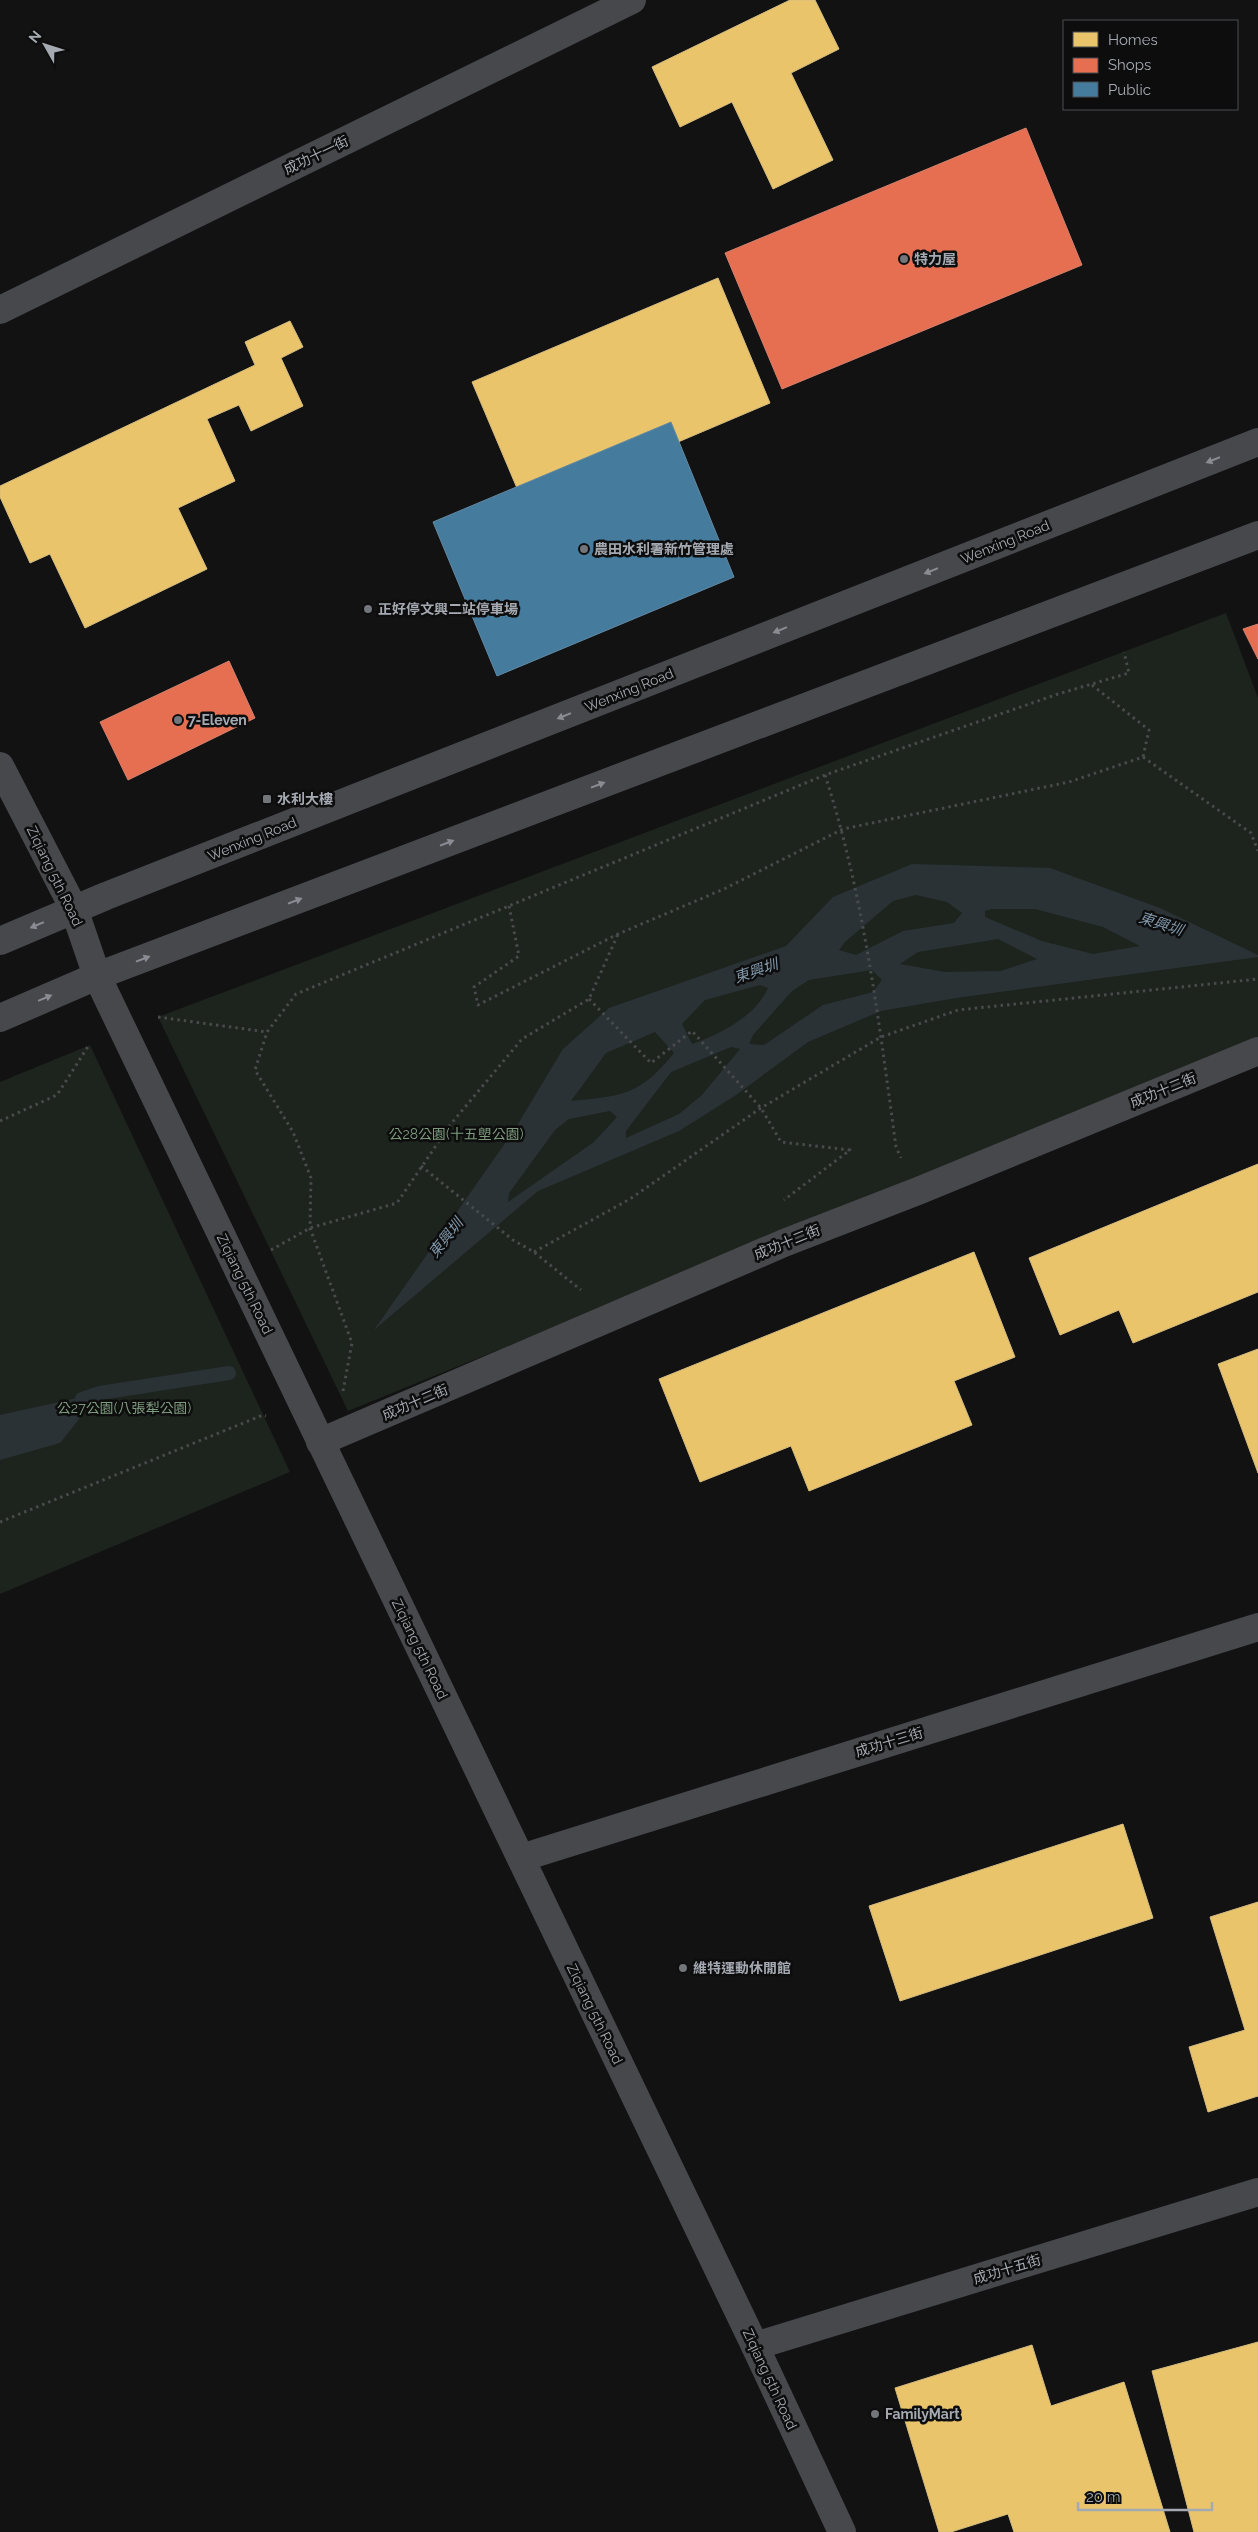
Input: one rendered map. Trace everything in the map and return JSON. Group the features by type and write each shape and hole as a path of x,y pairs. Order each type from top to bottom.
{"street":[{"name":"成功十一街","path":"0,310 632,0"},
{"name":"Wenxing Road","path":"0,941 74,909 1258,442"},
{"path":"0,1018 97,976 1258,535"},
{"name":"Ziqiang 5th Road","path":"0,766 74,909 97,976 755,2346 842,2532"},
{"name":"成功十二街","path":"320,1442 784,1243 918,1192 1258,1051"},
{"name":"成功十三街","path":"521,1858 1258,1626"},
{"name":"成功十五街","path":"755,2346 1258,2192"}],"path":[{"path":"0,1522 263,1415 320,1442 341,1403 352,1343 310,1228 311,1178 293,1132 255,1070 267,1032 296,994 825,775 1048,697 1128,673 1124,652"},
{"path":"1092,684 1149,730 1143,757"},
{"path":"509,906 520,956 474,987 478,1005 618,934 724,889 843,830 1069,782 1143,757"},
{"path":"1143,757 1251,833 1258,851"},
{"path":"825,775 843,830 853,877 881,1037 896,1147 918,1192"},
{"path":"271,1250 310,1228 397,1203 450,1125 522,1039 589,999 618,934"},
{"path":"534,1252 630,1198 761,1108 881,1037 958,1010 1258,979"},
{"path":"589,999 651,1063 692,1031 761,1108 781,1142 850,1150 767,1213 784,1243"},
{"path":"158,1017 267,1032"},
{"path":"0,1121 57,1095 90,1044"},
{"path":"421,1166 513,1240 534,1252 614,1317"}],"green space":[{"name":"公28公園(十五塱公園)","path":"1226,613 1258,698 1258,1042 348,1411 158,1017"},
{"name":"公27公園(八張犁公園)","path":"90,1045 290,1472 0,1594 0,1082"}],"water":[{"path":"912,864 1050,868 1160,908 1258,955 1258,957 956,998 881,1011 808,1042 736,1095 679,1131 538,1191 374,1330 515,1129 563,1049 609,1008 786,946 833,897","holes":["916,895 947,902 962,913 954,923 903,931 856,955 839,950 845,942 893,901","991,909 1035,909 1103,927 1140,946 1093,954 1042,941 985,917 985,911","998,939 1037,959 1001,971 945,972 900,964 918,952","872,970 882,980 873,992 823,1005 764,1045 749,1044 753,1035 792,991 809,980","760,985 768,988 755,1007 746,1016 725,1030 703,1040 692,1044 682,1024 705,1000","655,1032 674,1053 651,1078 629,1091 617,1095 571,1101 606,1053","731,1047 740,1049 702,1095 679,1114 626,1138 626,1131 671,1072","610,1111 617,1117 594,1142 508,1202 509,1193 555,1130 569,1119"]},
{"path":"100,1393 60,1443 0,1460 0,1415"}],"building: Homes":[{"path":"790,0 815,0 839,49 791,73 833,160 773,189 732,102 680,127 652,67"},
{"path":"718,278 770,403 525,507 472,382"},
{"path":"290,321 303,347 281,358 303,406 251,431 239,405 207,419 235,481 178,508 207,569 85,628 50,554 30,563 0,497 0,486 255,365 245,342"},
{"path":"1258,1164 1258,1292 1133,1343 1119,1310 1060,1335 1029,1258"},
{"path":"974,1252 1015,1357 954,1381 972,1425 809,1491 791,1446 700,1482 659,1379"},
{"path":"1258,1349 1258,1473 1218,1364"},
{"path":"1123,1824 1153,1918 900,2001 869,1906"},
{"path":"1258,1902 1258,2096 1208,2112 1189,2047 1245,2030 1210,1917"},
{"path":"1258,2342 1258,2532 1194,2532 1152,2371"},
{"path":"1032,2345 1051,2406 1124,2382 1170,2532 1014,2532 1008,2514 951,2532 939,2532 895,2388"}],"building: Shops":[{"name":"特力屋","path":"1026,128 1082,265 782,389 725,253"},
{"path":"1258,624 1258,659 1243,629"},
{"name":"7-Eleven","path":"229,661 255,718 128,780 100,722"}],"building: Public":[{"name":"農田水利署新竹管理處","path":"671,422 734,577 497,676 433,522"}],"waterway":[{"name":"東興圳","path":"82,1399 100,1393 229,1373"}],"place":[{"name":"特力屋","path":"904,259"},
{"name":"農田水利署新竹管理處","path":"584,549"},
{"name":"正好停文興二站停車場","path":"368,609"},
{"name":"7-Eleven","path":"178,720"},
{"name":"水利大樓","path":"267,799"},
{"name":"維特運動休閒館","path":"683,1968"},
{"name":"FamilyMart","path":"875,2414"}]}
